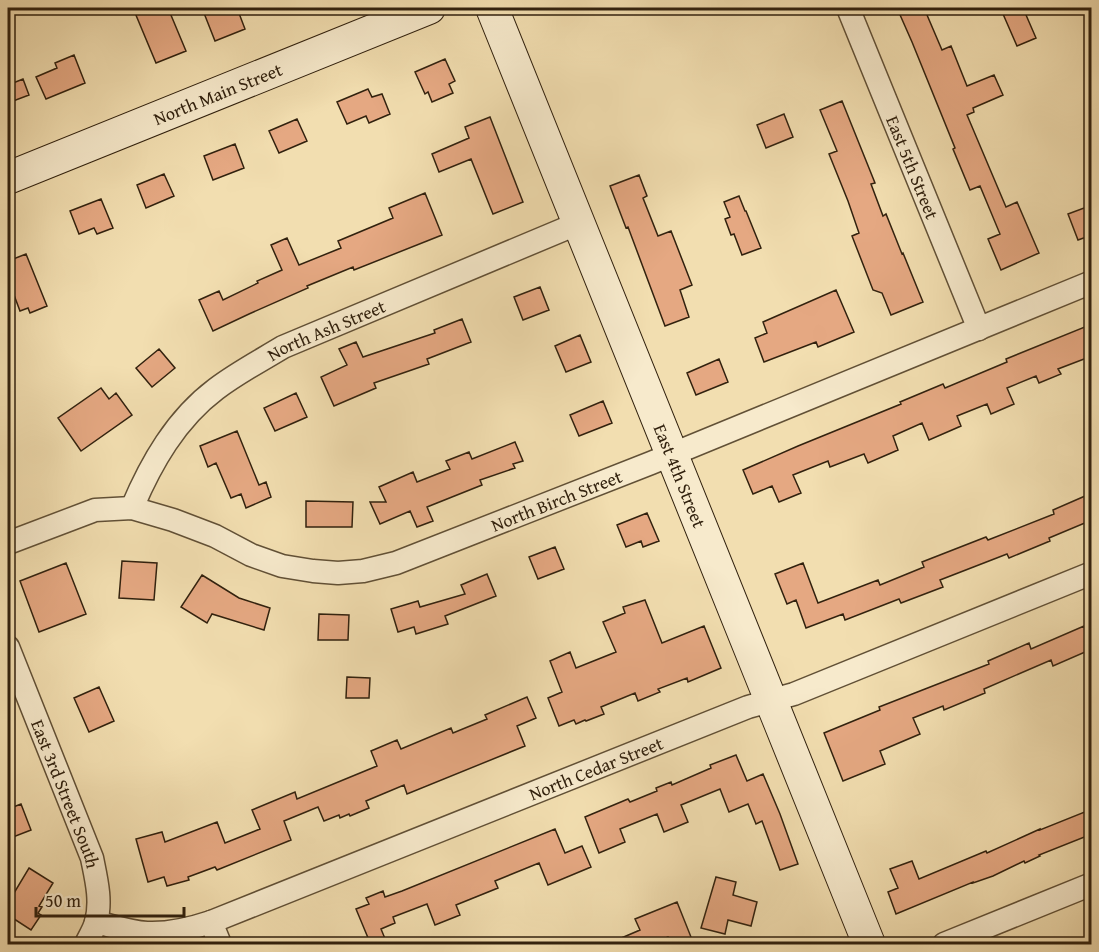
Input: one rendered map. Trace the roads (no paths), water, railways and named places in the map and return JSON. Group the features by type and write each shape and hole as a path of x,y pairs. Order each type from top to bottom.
{"street":[{"name":"North Main Street","path":"8,178 429,8"},
{"name":"East 4th Street","path":"492,8 869,945"},
{"name":"East 5th Street","path":"848,8 979,329"},
{"name":"North Ash Street","path":"132,508 165,442 188,414 216,389 247,368 292,343 579,223"},
{"name":"North Birch Street","path":"8,543 95,510 132,508 173,520 251,555 282,566 338,573 363,571 422,554 1092,282"},
{"name":"North Cedar Street","path":"96,922 147,933 181,930 211,922 748,707 794,694 1092,573"},
{"name":"East 3rd Street South","path":"8,647 92,858 98,903 96,922 86,945"},
{"path":"944,945 1092,884"},
{"path":"211,922 220,945"}]}
